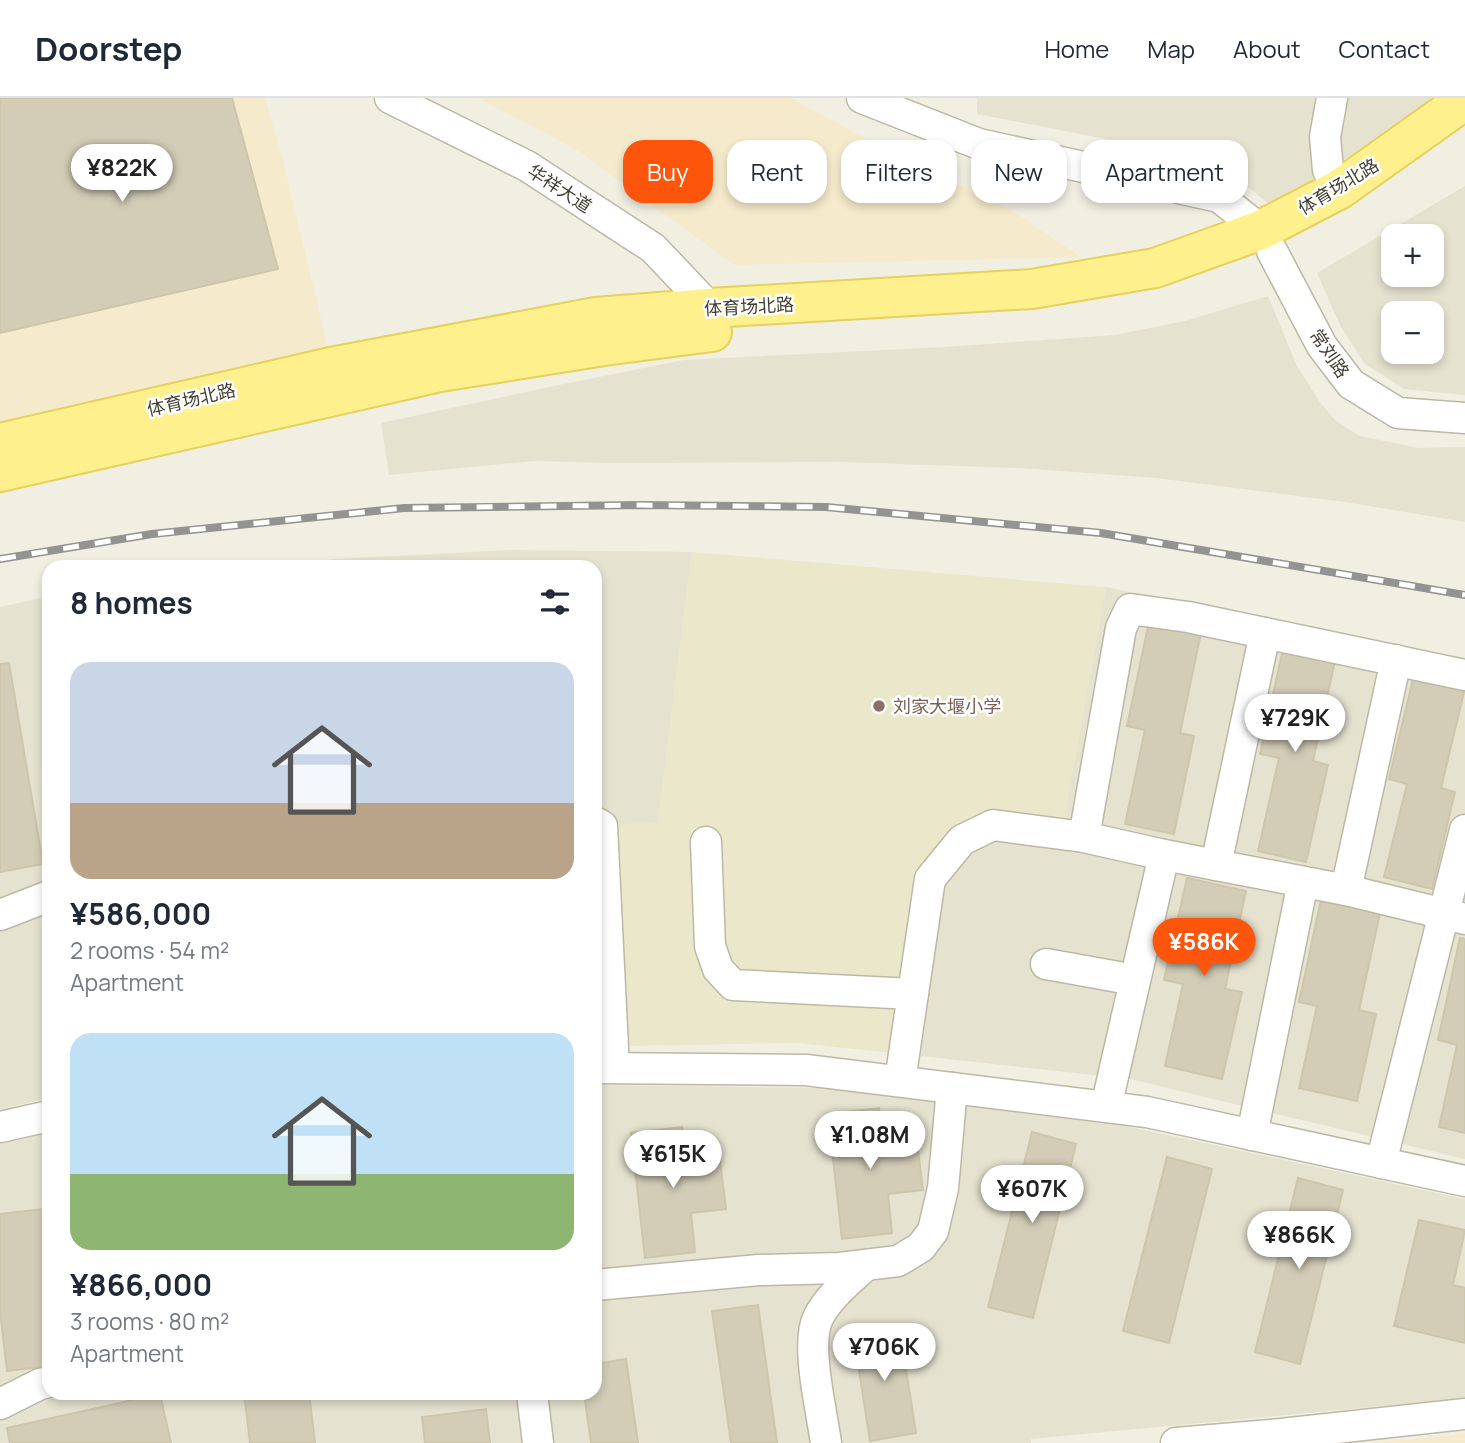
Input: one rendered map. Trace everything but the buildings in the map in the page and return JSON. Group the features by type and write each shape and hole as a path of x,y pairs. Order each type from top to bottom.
{"main road":[{"name":"体育场北路","path":"1347,200 1465,100"},
{"name":"体育场北路","path":"0,472 440,372 604,346 716,332 1046,309 1165,290 1347,200 1465,132"},
{"name":"体育场北路","path":"0,443 426,348 596,317 1032,289 1155,268 1266,241"}],"street":[{"name":"华祥大道","path":"390,98 527,166 653,248 710,308"},
{"path":"863,98 979,144 1219,197 1266,241"},
{"path":"1332,98 1325,138 1328,170 1347,200"},
{"name":"常刘路","path":"1266,241 1322,346 1351,384 1398,413 1465,418"},
{"path":"1084,837 1121,628 1130,609 1188,617 1465,675"},
{"path":"1216,865 1265,633"},
{"path":"1346,890 1396,660"},
{"path":"900,1081 930,879 962,840 993,825 1084,837 1346,890 1455,916"},
{"path":"602,826 605,1068 806,1070 1147,1112 1465,1181"},
{"path":"1381,1163 1455,916 1465,830"},
{"path":"706,842 710,946 718,969 733,985 913,994"},
{"path":"1106,1107 1164,855"},
{"path":"1252,1135 1303,882"},
{"path":"0,915 42,899"},
{"path":"1046,964 1135,980"},
{"path":"602,1284 759,1270 840,1268 898,1261 921,1247 933,1231 943,1188 952,1088"},
{"path":"0,1127 42,1118"},
{"path":"826,1443 813,1349 818,1319 837,1293 866,1265"},
{"path":"0,1404 42,1384"},
{"path":"533,1400 538,1443"},
{"path":"1176,1443 1465,1414"}],"shaded area":[{"path":"0,98 265,98 283,160 330,357 0,432"},
{"path":"478,98 790,98 869,140 841,140 841,203 957,203 957,183 971,190 971,203 997,203 1081,257 734,265 649,203 713,203 713,140 623,140 623,184 577,150"},
{"path":"977,98 1435,98 1387,133 1270,205 1248,187 1248,140 1111,140 977,114"},
{"path":"1465,186 1465,395 1404,389 1365,364 1341,327 1317,273 1381,235 1381,287 1444,287 1444,224 1400,224"},
{"path":"1268,296 1297,366 1319,401 1336,421 1360,436 1419,448 1465,447 1465,522 1345,502 1156,478 1020,468 842,462 534,461 389,475 381,423 559,385 684,360 945,347 1115,335 1185,321"},
{"path":"512,550 692,552 658,824 616,824 627,1046 602,1047 602,560 327,560"},
{"name":"刘家大堰小学","path":"692,552 1106,587 1060,840 998,831 937,878 921,1056 798,1043 627,1046 615,824 658,823"},
{"path":"1106,587 1465,665 1465,1159 1130,1079 921,1056 937,878 998,831 1060,840"},
{"path":"42,598 42,1100 0,1109 0,607"},
{"path":"602,1085 827,1088 1130,1127 1465,1199 1465,1398 1031,1439 1031,1443 0,1443 0,1140 42,1131 42,1400 602,1400"},
{"path":"1465,1434 1465,1443 1371,1443"}],"railway":[{"path":"0,559 152,534 404,508 640,505 826,507 1101,533 1465,595"}],"place":[{"name":"刘家大堰小学","path":"879,706"}]}
